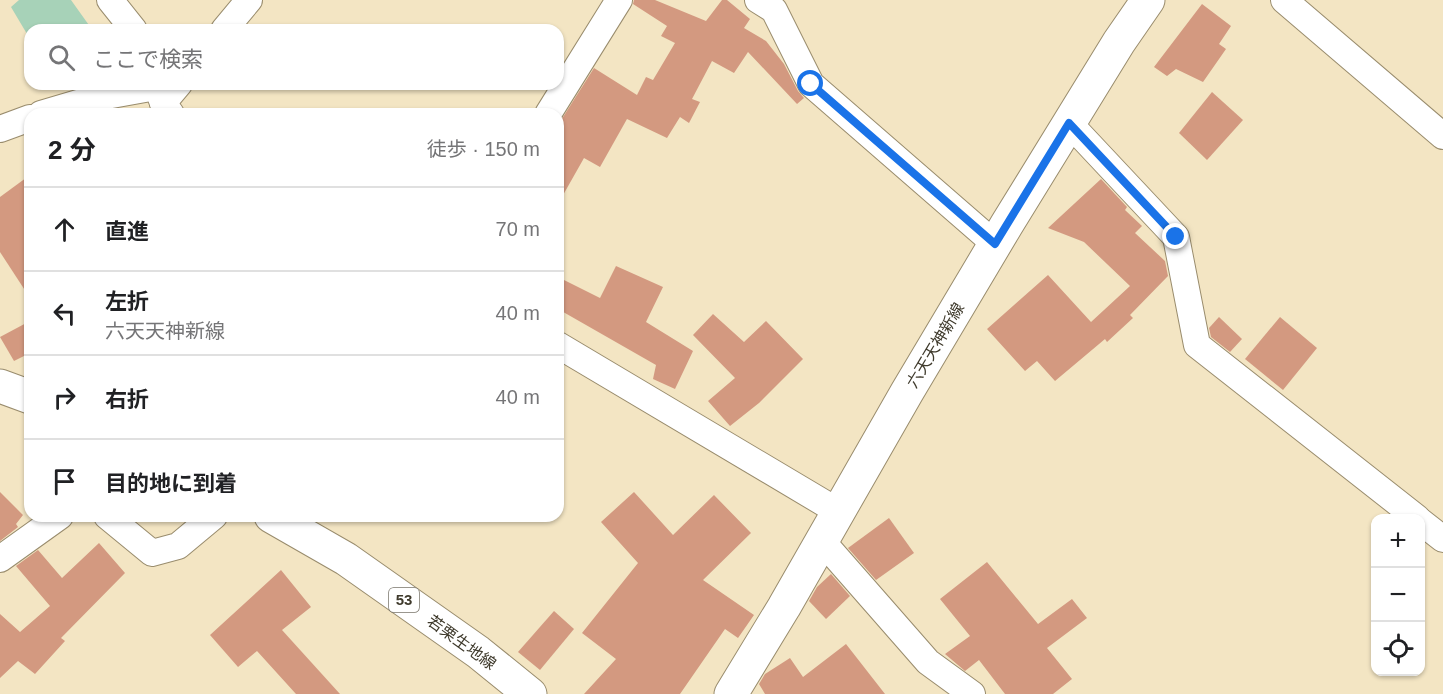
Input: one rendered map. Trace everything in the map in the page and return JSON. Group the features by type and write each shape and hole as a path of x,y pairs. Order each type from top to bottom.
{"main road":[{"name":"六天天神新線","path":"731,694 995,244 1119,42 1148,0"},
{"path":"0,386 24,395"},
{"name":"若栗生地線","path":"281,522 346,560 478,652 530,694"}],"street":[{"path":"110,0 129,24"},
{"path":"229,24 249,0"},
{"path":"564,88 619,0"},
{"path":"758,0 774,10 811,84 995,244"},
{"path":"1284,0 1443,136"},
{"path":"552,108 563,90"},
{"path":"61,108 95,98 165,94"},
{"path":"0,129 24,120"},
{"path":"1069,123 1176,237 1197,345 1411,514"},
{"path":"564,349 839,512"},
{"path":"1,557 51,522"},
{"path":"114,522 152,553 178,546 207,522"},
{"path":"1425,525 1443,539"},
{"path":"822,541 928,662 972,694"}],"green space":[{"path":"19,0 71,0 88,24 24,24 24,29 11,7"}],"building":[{"path":"634,0 655,0 706,21 722,0 727,0 750,19 744,28 766,41 784,64 804,98 797,104 748,52 734,73 712,61 692,99 700,102 689,123 680,117 667,138 627,119 600,167 584,158 564,193 564,116 594,68 637,95 646,77 653,80 675,43 661,36 667,26 633,4"},
{"path":"1202,4 1231,26 1219,44 1226,49 1203,82 1176,69 1167,76 1154,67"},
{"path":"1212,92 1243,120 1207,160 1179,133"},
{"path":"24,179 24,289 0,252 0,197"},
{"path":"1101,179 1127,207 1125,210 1142,226 1135,233 1165,261 1168,276 1130,315 1133,318 1107,342 1105,339 1055,381 1037,361 1025,371 987,329 1048,275 1091,322 1130,286 1084,242 1048,228"},
{"path":"616,266 663,287 646,322 693,351 675,389 653,379 656,365 564,312 564,280 600,298"},
{"path":"713,314 744,342 766,321 803,359 759,403 730,426 708,401 735,378 693,335"},
{"path":"1219,317 1242,339 1230,352 1211,337 1209,328"},
{"path":"1280,317 1317,348 1283,390 1245,359"},
{"path":"24,324 24,356 14,361 0,337"},
{"path":"0,492 23,515 16,524 18,527 0,541"},
{"path":"634,492 673,535 714,495 751,533 703,580 754,615 738,638 725,629 680,694 584,694 616,659 582,633 638,563 601,522"},
{"path":"889,518 914,553 876,580 848,548"},
{"path":"99,543 125,573 61,638 65,641 35,674 18,661 0,678 0,614 20,632 50,606 16,566 38,550 62,578"},
{"path":"987,562 1038,624 1072,599 1087,618 1047,648 1072,679 1053,694 1005,694 979,660 965,671 945,654 970,636 940,599"},
{"path":"281,570 311,607 282,630 340,694 296,694 257,651 238,667 210,635"},
{"path":"831,574 850,596 826,619 809,601 817,587"},
{"path":"554,611 574,629 540,670 518,652"},
{"path":"846,644 885,694 765,694 759,684 765,674 790,658 803,677"}],"route":[{"path":"811,84 995,244 1069,123 1176,237"}]}
